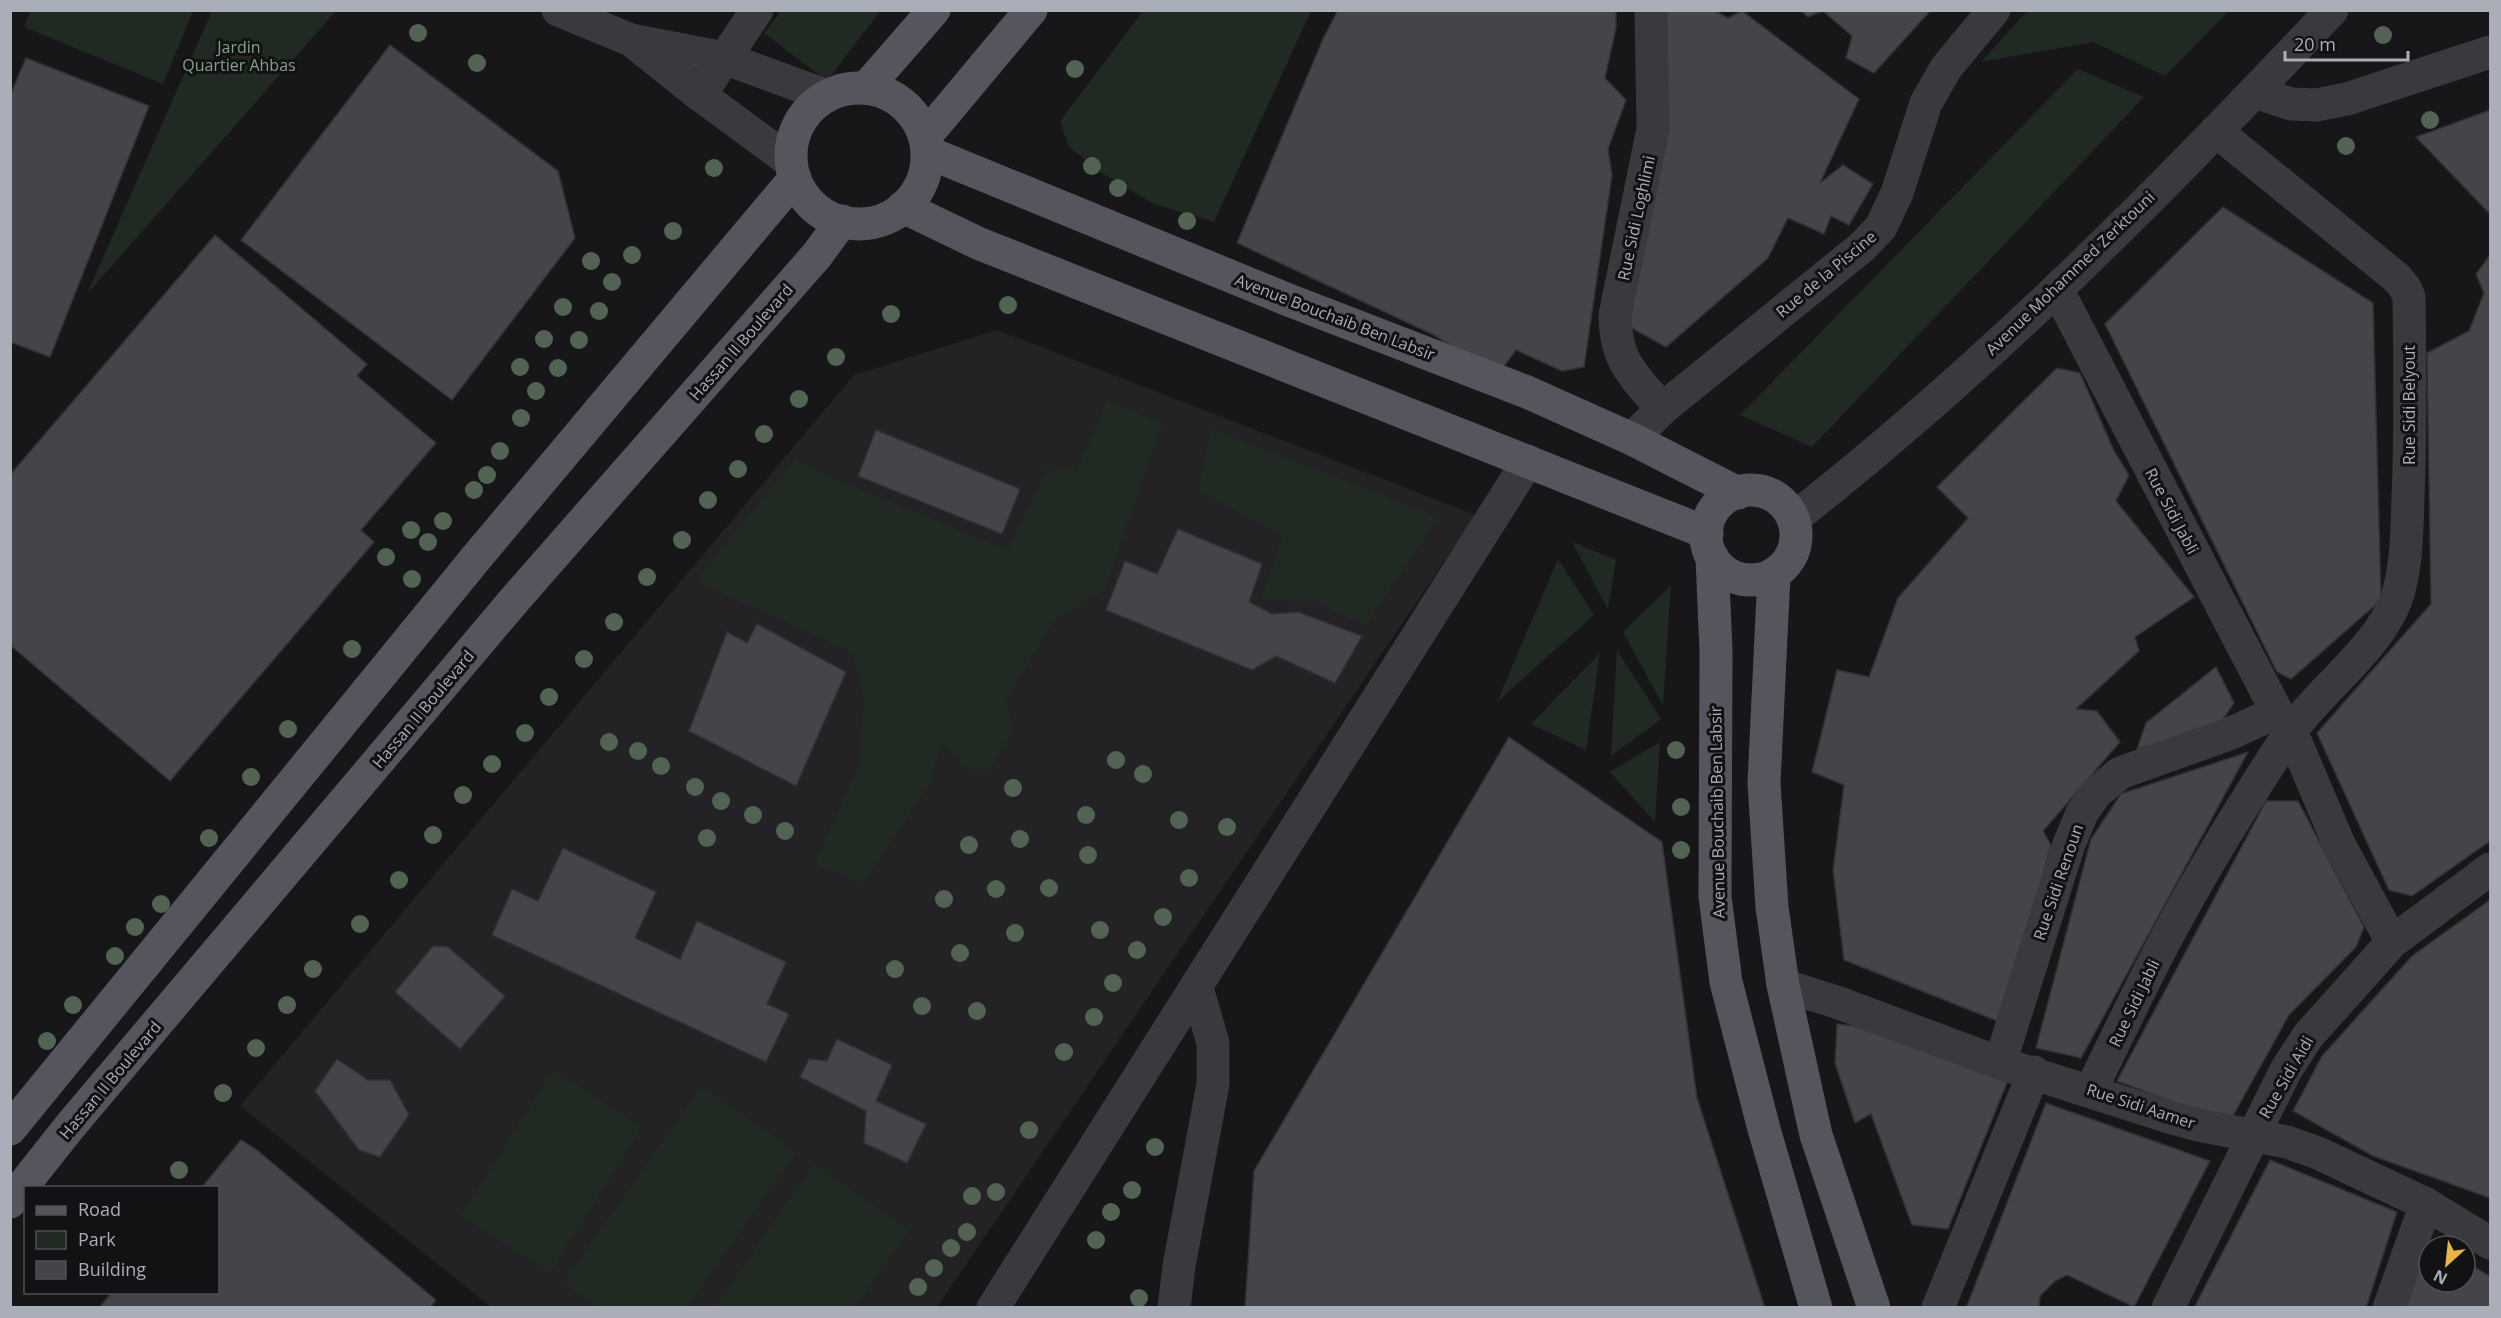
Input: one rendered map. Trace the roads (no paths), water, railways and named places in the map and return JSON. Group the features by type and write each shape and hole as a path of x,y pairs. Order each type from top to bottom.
{"main road":[{"path":"866,88 934,10"},
{"path":"926,145 1031,10"},
{"path":"846,88 866,88 886,93 903,104 917,118 926,145 926,173 917,192 890,217 874,223 842,221 822,212 805,197 793,170 794,138 803,116 813,104 846,88"},
{"name":"Avenue Bouchaib Ben Labsir","path":"926,145 1286,299 1527,392 1632,439 1738,493"},
{"path":"10,1129 793,170"},
{"path":"903,207 980,244 1528,460 1710,545"},
{"name":"Hassan II Boulevard","path":"10,1202 79,1116 502,615 817,255 842,221"},
{"path":"1753,491 1767,494 1780,501 1793,519 1796,533 1793,553 1785,565 1774,574 1761,579 1739,578 1721,568 1710,545 1710,519 1716,508 1732,495 1753,491"},
{"name":"Avenue Bouchaib Ben Labsir","path":"1710,545 1716,651 1715,897 1724,971 1764,1129 1816,1308"},
{"path":"1774,574 1764,783 1772,907 1783,985 1816,1135 1874,1308"}],"street":[{"path":"558,10 631,40 724,58 827,96"},
{"path":"700,95 757,10"},
{"name":"Rue Sidi Loghlimi","path":"1651,10 1653,129 1615,315 1615,329 1617,345 1623,362 1662,409"},
{"name":"Rue de la Piscine","path":"1632,439 1662,409 1862,247 1881,227 1897,193 1926,103 1946,68 1994,10"},
{"name":"Avenue Mohammed Zerktouni","path":"1793,519 1873,456 2057,289 2255,92 2331,10"},
{"path":"631,40 793,170"},
{"path":"2255,92 2291,104 2316,105 2347,99 2490,52"},
{"name":"Rue Sidi Belyout","path":"2216,131 2397,278 2409,297 2410,441 2407,528 2402,577 2396,599 2387,618 2371,640 2284,722"},
{"name":"Rue Sidi Jabli","path":"2057,289 2284,722 2339,844 2392,942"},
{"path":"993,1308 1528,460"},
{"name":"Rue Sidi Jabli","path":"2091,1090 2155,959 2225,836 2284,722"},
{"name":"Rue Sidi Renoun","path":"2000,1063 2069,844 2082,813 2097,793 2120,773 2229,734 2284,722"},
{"name":"Rue Sidi Aidi","path":"2168,1308 2286,1070 2308,1036 2392,942 2490,869"},
{"name":"Rue Sidi Aamer","path":"1783,985 1839,1003 2000,1063 2198,1125 2287,1142 2318,1153 2426,1204 2490,1243"},
{"path":"1173,1308 1214,1084 1213,1043 1197,988"},
{"path":"1938,1308 2034,1072"},
{"path":"2389,1308 2426,1204"}],"park label":[{"name":"Jardin Quartier Ahbas","path":"239,56"}]}
